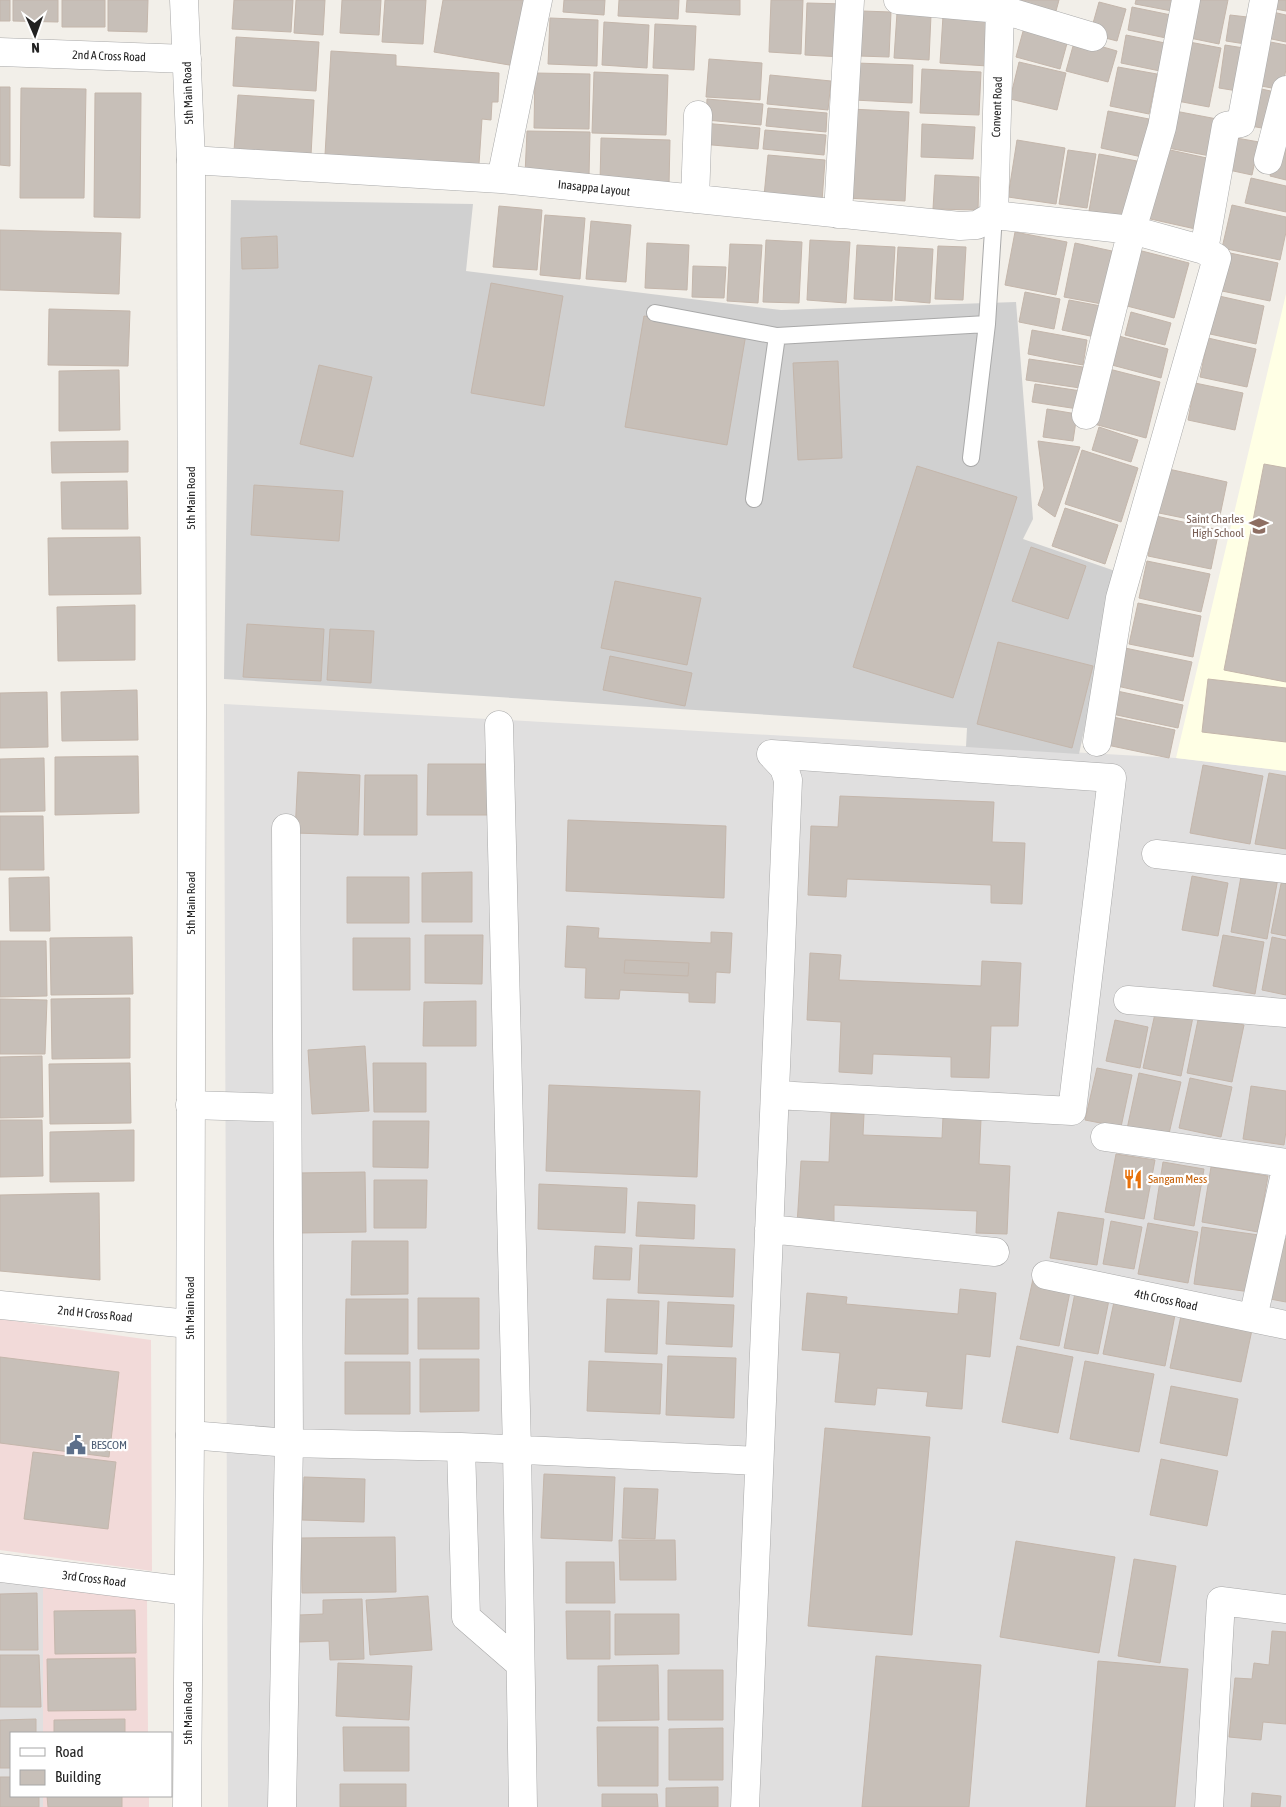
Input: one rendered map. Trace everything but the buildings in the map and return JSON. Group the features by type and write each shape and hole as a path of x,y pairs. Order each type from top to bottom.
{"street":[{"name":"5th Main Road","path":"184,0 191,160 190,1435 187,1807"},
{"path":"501,179 538,0"},
{"path":"838,214 850,0"},
{"path":"898,0 1001,5 1093,37"},
{"path":"1086,415 1132,230 1162,127 1186,0"},
{"path":"1204,250 1226,126 1241,123 1264,0"},
{"name":"Convent Road","path":"994,215 1001,5"},
{"name":"2nd A Cross Road","path":"0,52 187,59"},
{"path":"1268,160 1286,90"},
{"path":"695,199 698,115"},
{"name":"Inasappa Layout","path":"191,160 501,179 960,226 977,225 994,215"},
{"path":"994,215 1132,230 1204,250 1218,258 1120,598 1096,742"},
{"path":"500,725 517,1450 523,1807"},
{"path":"745,1807 774,1095 788,780 784,768 771,754 1112,778 1072,1111 774,1095"},
{"path":"282,1807 289,1443 286,828"},
{"path":"1156,854 1286,869"},
{"path":"1128,1000 1286,1013"},
{"path":"190,1105 287,1108"},
{"path":"1106,1137 1286,1163"},
{"path":"1253,1318 1286,1169"},
{"path":"769,1229 995,1252"},
{"name":"4th Cross Road","path":"1046,1275 1286,1325"},
{"name":"2nd H Cross Road","path":"0,1305 189,1324"},
{"path":"190,1435 289,1443 461,1447 759,1461"},
{"path":"461,1447 466,1617 520,1664"},
{"name":"3rd Cross Road","path":"0,1568 188,1591"},
{"path":"1209,1807 1221,1601 1286,1609"}],"lane":[{"path":"971,458 987,324 994,215"},
{"path":"655,313 777,336 987,324"},
{"path":"754,499 777,336"}],"shaded area":[{"path":"231,200 473,204 466,271 781,310 1016,302 1033,519 1023,539 1118,572 1079,754 966,747 967,728 224,679"},
{"name":"Saint Charles High School","path":"1286,294 1286,771 1176,758"},
{"path":"224,704 1176,758 1286,771 1286,1807 228,1807"},
{"name":"BESCOM","path":"0,1319 151,1340 152,1571 0,1550"},
{"path":"0,1580 43,1584 43,1732 10,1732 10,1797 43,1797 43,1807 0,1807"},
{"path":"43,1584 147,1600 148,1732 43,1732"},
{"path":"43,1797 149,1797 149,1807 43,1807"}],"place":[{"name":"Saint Charles High School","path":"1259,526"},
{"name":"Sangam Mess","path":"1133,1179"},
{"name":"BESCOM","path":"76,1445"}]}
